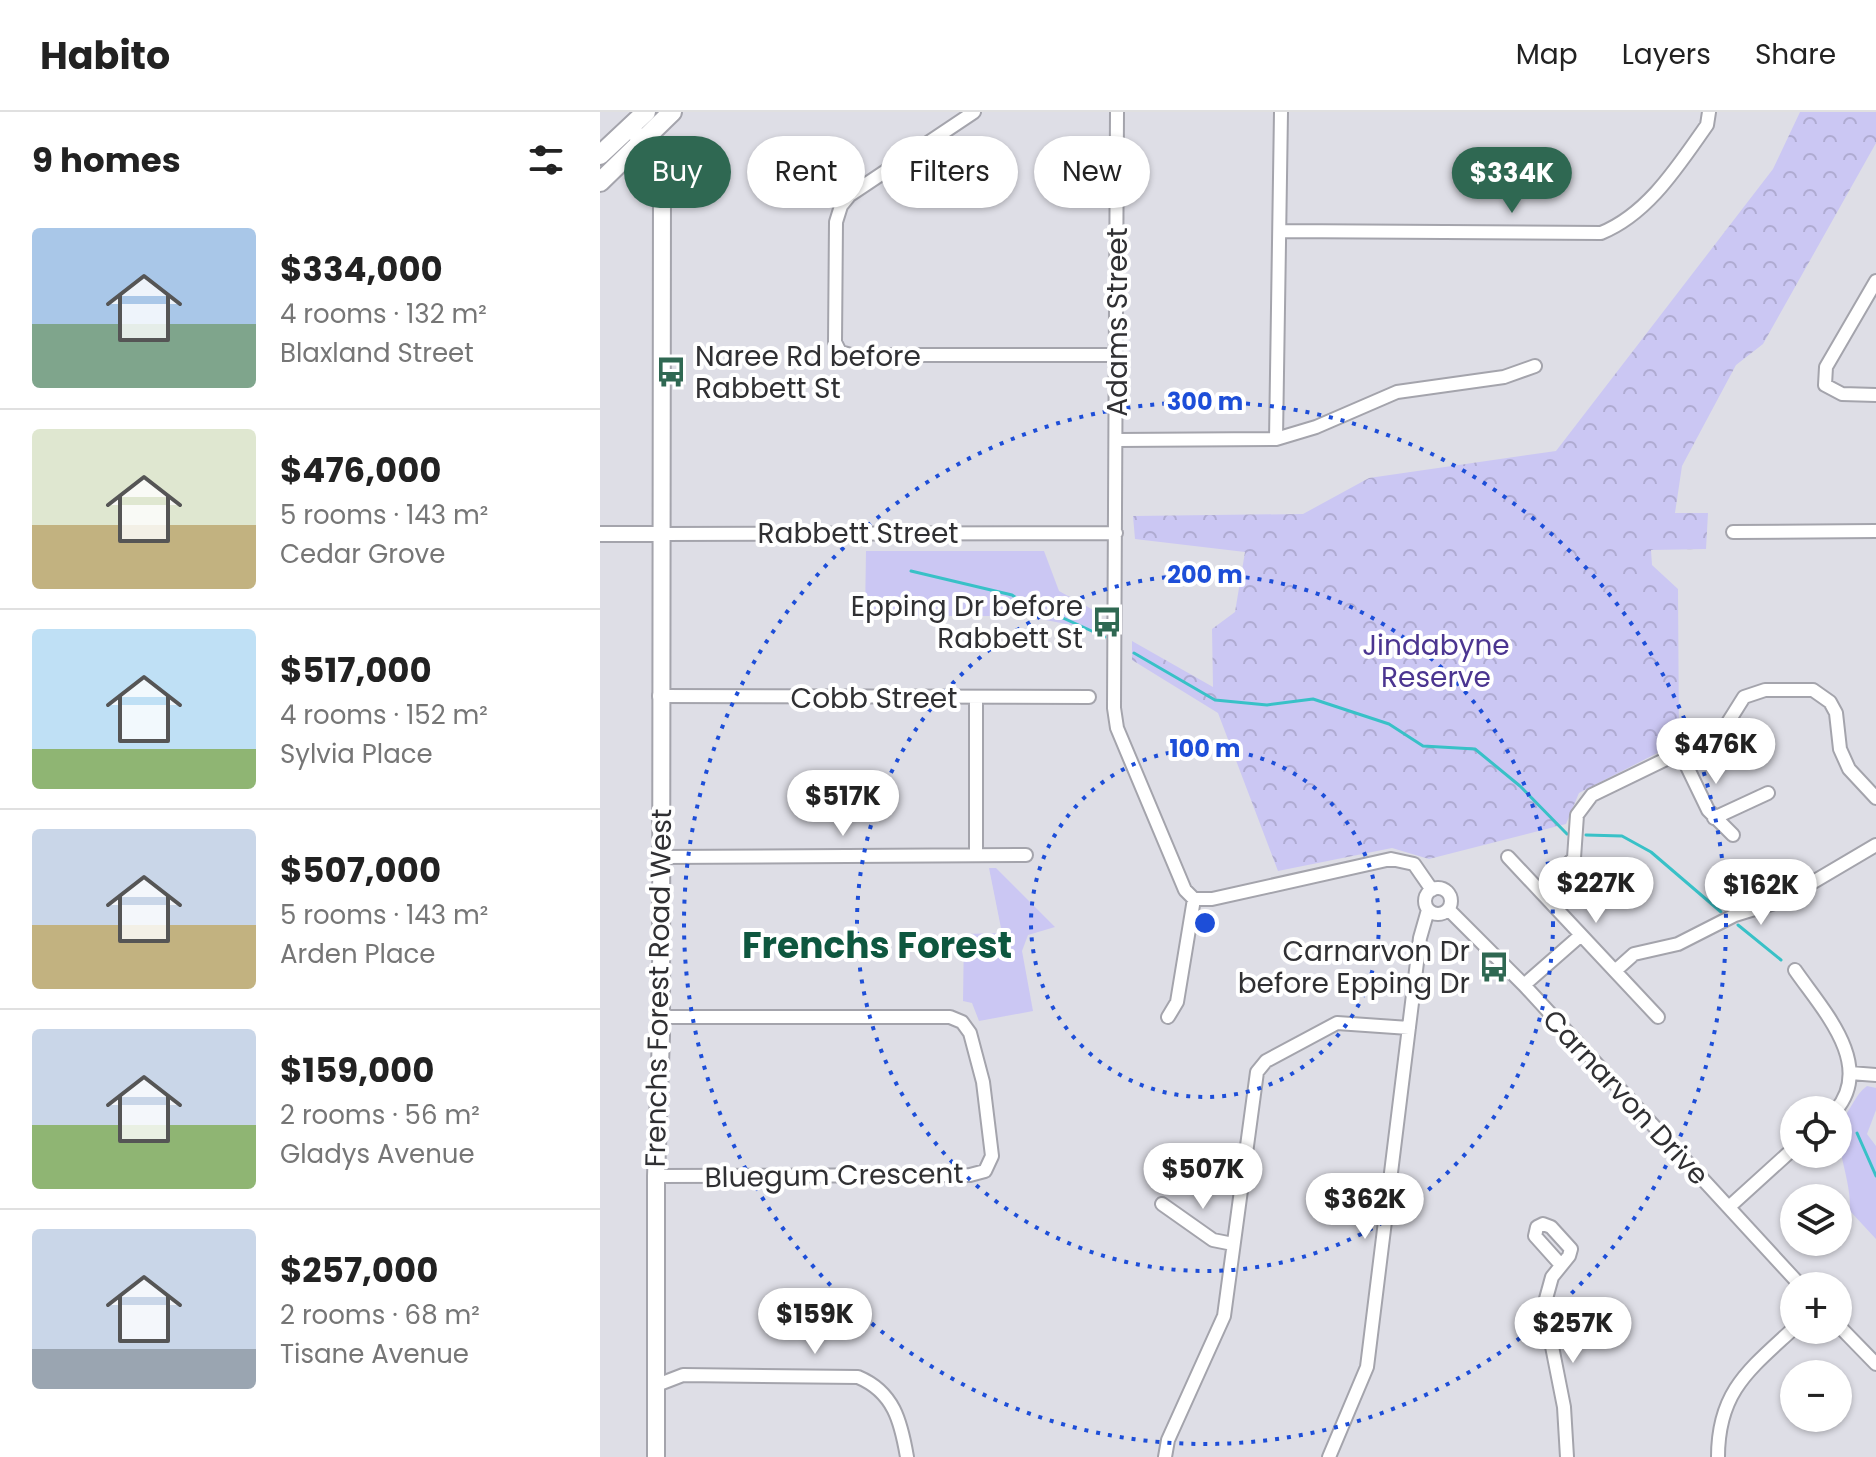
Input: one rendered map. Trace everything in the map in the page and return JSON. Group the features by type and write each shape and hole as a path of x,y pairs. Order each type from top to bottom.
{"main road":[{"path":"600,182 636,133 646,112"},
{"path":"600,155 672,112"},
{"name":"Frenchs Forest Road West","path":"636,133 658,163 662,179 661,1017 656,1176 658,1452"}],"street":[{"path":"974,112 850,195 841,206 836,222 835,267 835,342 840,352 851,355 1116,355"},
{"name":"Adams Street","path":"1117,112 1114,708 1117,728 1185,890 1194,899"},
{"path":"1276,439 1281,112"},
{"path":"1281,231 1601,233 1619,226 1643,208 1707,125 1709,112"},
{"path":"1876,281 1826,367 1825,385 1842,394 1876,395"},
{"path":"1117,440 1276,439 1316,427 1397,392 1504,377 1535,366"},
{"path":"1733,532 1876,531"},
{"name":"Rabbett Street","path":"600,534 1116,533"},
{"path":"1541,891 1574,858 1577,815 1592,795 1722,732 1736,705 1754,692 1813,690 1830,702 1836,713 1840,749 1849,769 1876,798"},
{"name":"Cobb Street","path":"659,696 1089,697"},
{"path":"976,698 976,855"},
{"path":"1680,752 1714,818 1733,835"},
{"path":"1714,818 1768,793"},
{"path":"1615,971 1634,954 1678,944 1735,915 1781,901 1876,845"},
{"path":"660,857 1026,855"},
{"path":"1508,857 1658,1017"},
{"path":"1168,1017 1177,1002 1194,899 1212,899 1391,859 1414,864 1432,890"},
{"path":"1329,1457 1367,1367 1420,938 1428,910 1426,896 1432,890 1441,888 1449,893 1452,902 1449,910 1438,915 1428,910"},
{"name":"Carnarvon Drive","path":"1449,910 1524,985 1788,1272"},
{"path":"1524,985 1581,935"},
{"path":"1795,970 1842,1038 1850,1073 1850,1085 1844,1096"},
{"name":"Bluegum Crescent","path":"656,1176 970,1175 985,1171 992,1156 983,1082 970,1033 962,1022 950,1017 661,1017"},
{"path":"1165,1457 1168,1440 1224,1316 1257,1072 1266,1061 1337,1023 1409,1028"},
{"path":"1850,1073 1876,1075"},
{"path":"1729,1207 1780,1161"},
{"path":"1162,1204 1213,1240 1233,1244"},
{"path":"1561,1265 1547,1289 1544,1306 1564,1407 1567,1457"},
{"path":"1852,1339 1876,1364"},
{"path":"1718,1457 1718,1435 1725,1406 1738,1380 1780,1341"},
{"path":"657,1385 683,1375 858,1377 873,1383 889,1399 901,1423 907,1457"}],"green space":[{"name":"Jindabyne Reserve","path":"1800,112 1876,112 1876,143 1763,344 1736,365 1682,466 1675,513 1708,513 1706,549 1651,550 1652,565 1678,589 1679,742 1579,793 1566,824 1429,859 1392,848 1278,871 1218,713 1132,660 1132,641 1213,687 1212,629 1235,612 1245,552 1135,539 1133,516 1303,514 1369,478 1556,451 1773,169"},
{"path":"866,551 1044,551 1059,591 1097,612 1097,630 1025,616 865,616"},
{"path":"989,868 996,868 1055,927 1028,935 1022,951 1033,1011 979,1021 972,1003 963,1001 964,934 1002,933"},
{"path":"1615,874 1620,899 1568,909 1563,884"},
{"path":"1867,1086 1876,1088 1876,1110 1867,1134 1876,1146 1876,1239 1852,1213 1852,1184 1848,1184 1844,1168 1852,1168 1852,1105"}],"waterway":[{"path":"911,571 1012,595 1040,614 1063,618 1105,637"},
{"path":"1134,653 1215,700 1267,705 1313,699 1389,724 1423,746 1475,749 1520,786 1567,834"},
{"path":"1586,835 1622,836 1651,852 1721,912"},
{"path":"1738,925 1781,960"},
{"path":"1857,1133 1876,1176"}],"place":[{"name":"Naree Rd before Rabbett St","path":"671,372"},
{"name":"Epping Dr before Rabbett St","path":"1107,622"},
{"name":"Carnarvon Dr before Epping Dr","path":"1494,967"}],"district":[{"name":"Frenchs Forest","path":"877,945"}]}
